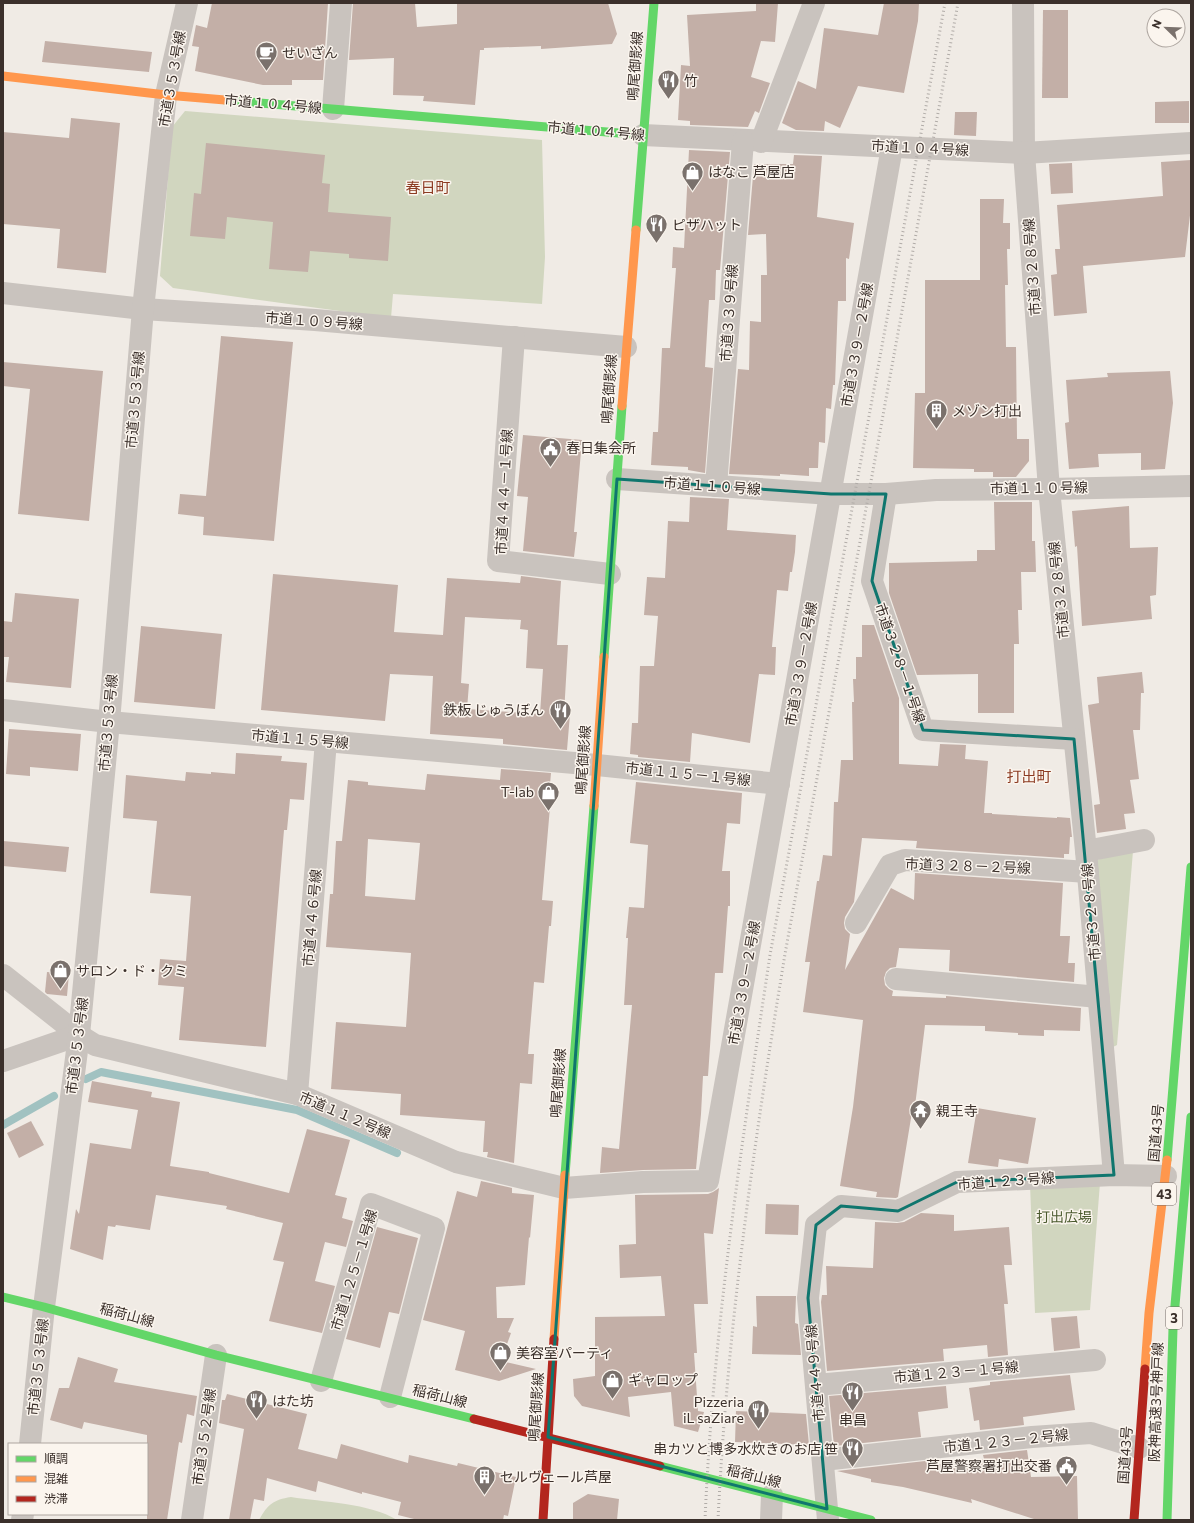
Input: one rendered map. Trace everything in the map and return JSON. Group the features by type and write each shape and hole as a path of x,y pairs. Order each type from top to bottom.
{"main road":[{"name":"鳴尾御影線","path":"543,1520 564,1188 597,765 626,347 654,3"},
{"name":"市道１０４号線","path":"3,76 166,95 643,135"},
{"name":"国道43号","path":"1134,1520 1149,1313 1166,1176 1191,867"},
{"name":"阪神高速3号神戸線","path":"1167,1520 1173,1328 1191,1118"},
{"name":"稲荷山線","path":"3,1297 216,1354 772,1495 827,1514 871,1520"}],"street":[{"name":"市道３５３号線","path":"30,1443 44,1307 79,1035 109,722 143,309 166,95 187,3"},
{"path":"333,109 341,3"},
{"name":"市道３３９号線","path":"716,486 752,141 814,3"},
{"name":"市道３２８号線","path":"1023,3 1024,153 1049,489 1087,862 1114,1175"},
{"name":"市道１０４号線","path":"643,135 1024,153 1191,144"},
{"name":"市道３３９－２号線","path":"708,1181 892,146"},
{"name":"市道１０９号線","path":"3,293 143,309 316,320 626,347"},
{"name":"市道４４４－１号線","path":"514,337 498,561 610,574"},
{"name":"市道１１０号線","path":"617,479 831,494 886,494 936,490 1191,486"},
{"name":"市道３２８－１号線","path":"886,494 872,581 923,730 1074,739"},
{"name":"市道１１５号線","path":"3,710 109,722 597,765"},
{"name":"市道４４６号線","path":"297,1094 326,741"},
{"name":"市道１１５－１号線","path":"597,765 779,784"},
{"name":"市道３２８－２号線","path":"856,923 890,865 905,860 1087,862 1144,840"},
{"name":"市道１１２号線","path":"3,975 79,1035 95,1045 297,1094 456,1162 564,1188 643,1182 708,1181"},
{"path":"896,980 1099,997"},
{"path":"3,1061 79,1035"},
{"name":"市道１２３号線","path":"816,1225 841,1206 898,1211 957,1182 1114,1175 1166,1176"},
{"name":"市道１２５－１号線","path":"321,1381 372,1204 434,1228 390,1397"},
{"name":"市道４４９号線","path":"816,1225 808,1298 827,1514"},
{"name":"市道３５２号線","path":"192,1520 216,1354"},
{"name":"市道１２３－１号線","path":"816,1385 1095,1360"},
{"name":"市道１２３－２号線","path":"823,1460 1032,1437 1091,1433 1139,1448"},
{"path":"771,1520 772,1495"}],"highlighted area":[{"path":"617,479 831,494 886,494 872,581 923,730 1074,739 1114,1175 957,1182 898,1211 841,1206 816,1225 808,1298 827,1509 548,1437"}],"green space":[{"path":"185,111 542,140 545,257 542,304 393,294 391,318 173,288 160,276 172,127"},
{"path":"1133,851 1117,1045 1111,1048 1092,861"},
{"name":"打出広場","path":"1100,1183 1090,1310 1035,1313 1030,1184"},
{"path":"291,1497 360,1507 386,1514 397,1520 259,1520 268,1506 275,1501"}],"building":[{"path":"212,3 328,3 323,80 292,80 292,85 263,85 195,71 199,47 192,46 196,25 207,28"},
{"path":"353,3 415,3 417,27 457,24 457,3 608,3 617,34 612,44 541,49 541,46 484,48 484,50 480,50 475,105 423,101 424,96 393,95 394,58 349,60"},
{"path":"756,3 778,3 775,42 761,41 751,77 770,83 759,113 755,111 748,127 690,125 690,121 678,120 681,65 690,66 687,15 756,11"},
{"path":"884,3 919,3 918,21 904,93 858,86 840,128 825,121 824,131 796,130 782,123 798,81 816,89 824,28 878,35"},
{"path":"1043,10 1068,10 1068,98 1042,98"},
{"path":"45,41 152,52 149,72 42,62"},
{"path":"1189,101 1189,123 1155,123 1155,102"},
{"path":"955,112 977,112 976,136 954,135"},
{"path":"71,118 120,123 106,273 57,268 60,229 3,224 3,132 69,138"},
{"path":"206,143 325,155 322,183 330,184 328,212 391,217 388,261 349,258 349,254 310,251 308,272 269,269 273,222 227,217 225,239 190,236 194,193 201,194"},
{"path":"689,150 730,152 720,270 716,270 715,300 709,300 705,367 713,368 705,473 688,470 688,467 651,465 653,432 658,432 662,348 670,348 676,268 672,268 673,247 684,248"},
{"path":"794,155 822,156 817,217 854,223 849,259 846,258 846,301 838,301 835,385 833,385 831,409 826,408 825,443 819,442 818,468 809,468 809,476 780,474 780,476 729,474 738,369 749,370 750,321 761,322 761,275 767,275 766,234 748,235 754,164 793,164"},
{"path":"1191,160 1191,207 1185,257 1083,266 1087,313 1054,316 1051,275 1057,274 1055,249 1060,249 1057,205 1163,196 1161,162"},
{"path":"1072,163 1073,193 1051,194 1049,164"},
{"path":"980,199 1004,199 1003,223 1010,223 1010,249 1007,249 1008,285 1005,285 1006,347 1016,347 1017,439 1029,439 1029,461 1016,477 993,477 993,472 974,472 974,469 913,468 915,393 925,393 925,280 980,280"},
{"path":"221,336 293,342 274,541 203,535 204,517 178,514 180,494 206,496"},
{"path":"3,362 103,371 89,521 18,514 30,389 3,386"},
{"path":"1170,371 1173,403 1165,469 1141,470 1141,453 1098,454 1099,467 1069,469 1065,423 1069,422 1066,380 1108,377 1107,373"},
{"name":"春日集会所","path":"523,435 582,440 574,532 577,532 574,557 523,551 528,497 517,496"},
{"path":"690,497 729,499 727,530 796,535 795,552 792,572 790,572 788,591 777,590 772,647 776,647 775,675 759,674 750,743 692,733 690,762 638,757 638,755 630,754 632,723 638,723 640,666 654,666 658,616 644,615 647,577 665,578 668,521 689,522"},
{"path":"994,502 1032,502 1032,541 1035,541 1036,572 1021,572 1022,610 1018,610 1019,644 1014,644 1014,713 978,713 978,674 917,675 889,593 889,563 977,561 977,550 995,550"},
{"path":"1129,506 1130,548 1158,547 1156,595 1150,596 1152,619 1082,626 1077,546 1075,547 1072,511"},
{"path":"273,574 398,585 394,632 443,635 447,578 520,583 521,576 561,581 557,645 568,645 564,714 570,714 567,750 503,744 503,739 430,734 433,676 390,674 385,721 261,710","holes":["465,617 521,620 520,629 528,630 526,668 543,669 540,714 467,709 469,684 461,683"]},
{"path":"15,593 79,599 71,688 6,682 9,657 3,657 3,621 12,622"},
{"path":"862,625 874,625 899,698 899,764 938,766 940,744 966,745 965,759 988,761 984,813 1070,818 1072,837 1070,837 1069,854 1064,854 1064,858 916,848 917,841 862,838 854,902 845,917 844,923 845,929 850,934 845,970 891,888 914,900 915,873 1063,883 1060,936 1070,936 1068,963 1075,963 1074,982 949,971 950,950 899,948 896,967 890,968 886,972 884,978 885,985 893,991 892,996 946,998 946,996 1081,1008 1080,1031 1044,1030 1044,1036 985,1031 985,1026 925,1025 915,1106 913,1106 898,1197 896,1198 876,1197 877,1192 840,1186 853,1107 863,1020 803,1012 810,962 805,962 817,881 819,881 823,855 832,856 834,802 838,802 841,760 853,760 853,679 856,679 856,657 862,657"},
{"path":"141,626 222,634 215,709 134,702"},
{"path":"1142,672 1144,693 1141,693 1140,730 1133,730 1139,779 1130,780 1135,813 1124,814 1126,829 1097,833 1094,805 1100,804 1088,705 1099,703 1097,677"},
{"path":"9,729 81,734 78,771 30,767 30,776 6,774"},
{"path":"236,753 282,756 281,761 307,763 304,800 290,799 287,830 284,830 266,1047 179,1040 184,987 158,985 160,959 186,961 191,896 150,893 157,821 123,818 126,775 185,781 186,772 235,774"},
{"path":"501,769 551,773 548,807 550,807 542,900 553,901 551,926 549,926 544,983 534,982 528,1054 534,1054 532,1084 520,1083 514,1163 487,1157 488,1152 483,1152 485,1121 400,1115 401,1094 331,1089 336,1022 406,1027 411,953 326,947 330,894 333,894 336,841 342,841 348,780 368,782 368,785 425,790 427,774 500,780","holes":["368,839 420,843 415,900 365,896"]},
{"path":"636,782 742,793 740,824 727,823 722,871 730,871 730,906 728,906 723,973 715,973 708,1076 703,1076 696,1169 643,1170 600,1173 602,1147 619,1149 632,1005 624,1005 628,938 626,938 629,907 644,908 648,845 630,843"},
{"path":"3,841 69,847 66,872 3,866"},
{"path":"47,972 69,974 67,996 47,994 45,992"},
{"path":"92,1081 152,1092 151,1097 180,1102 170,1166 209,1172 289,1193 307,1129 350,1140 335,1195 347,1198 342,1218 353,1221 346,1247 325,1242 315,1281 335,1286 322,1333 269,1321 284,1262 273,1260 283,1223 226,1209 227,1206 156,1195 150,1230 116,1225 115,1227 108,1226 103,1260 70,1249 76,1209 79,1214 90,1143 131,1149 138,1110 88,1102"},
{"path":"977,1108 1036,1118 1028,1164 999,1159 998,1167 968,1163"},
{"path":"31,1121 44,1145 19,1158 7,1133"},
{"path":"481,1181 512,1188 512,1193 534,1195 525,1285 496,1287 497,1318 514,1318 508,1332 511,1333 501,1361 536,1369 499,1381 455,1370 465,1331 423,1320 457,1191 477,1197"},
{"path":"719,1188 713,1234 704,1233 708,1304 694,1304 697,1353 694,1353 698,1411 704,1412 698,1432 674,1426 671,1392 628,1397 630,1417 582,1406 574,1396 573,1379 595,1376 595,1317 665,1316 661,1276 620,1278 619,1245 636,1244 635,1195 708,1194"},
{"path":"766,1204 799,1205 798,1235 765,1234"},
{"path":"921,1213 954,1215 954,1231 1009,1227 1012,1265 1004,1265 1008,1304 1004,1304 1008,1355 988,1357 987,1345 943,1349 944,1361 827,1371 821,1302 822,1295 827,1295 826,1266 873,1268 875,1222 904,1222"},
{"path":"377,1227 418,1238 399,1314 389,1312 380,1348 346,1339"},
{"path":"756,1296 796,1296 795,1323 798,1324 801,1355 752,1354 753,1326 757,1327"},
{"path":"1077,1316 1080,1348 1054,1351 1051,1318"},
{"path":"78,1357 118,1369 114,1382 197,1396 194,1416 187,1414 182,1443 179,1442 167,1520 147,1520 147,1435 84,1422 82,1429 50,1420 59,1388 69,1388"},
{"path":"1070,1375 1075,1410 1023,1417 1024,1425 980,1430 979,1420 974,1421 969,1388 990,1385 990,1382"},
{"path":"946,1386 948,1408 918,1412 921,1437 834,1446 829,1396"},
{"path":"227,1394 307,1414 298,1449 337,1459 341,1444 408,1463 409,1455 457,1466 458,1463 516,1477 508,1516 504,1515 503,1520 418,1520 398,1515 401,1502 362,1492 362,1494 318,1481 316,1492 267,1478 264,1501 254,1499 250,1520 229,1520 244,1429 219,1423 222,1400 225,1400"},
{"path":"736,1411 806,1414 809,1445 735,1442"},
{"path":"1027,1450 1031,1477 1077,1476 1078,1520 1037,1520 971,1499 972,1503 903,1487 871,1482 871,1479 837,1471 934,1460 934,1465 984,1459 983,1455"},
{"path":"588,1494 619,1499 617,1520 573,1520 573,1503"}],"waterway":[{"path":"86,1079 101,1072 297,1110 397,1153"},
{"path":"3,1125 54,1096"}],"railway":[{"path":"705,1520 715,1378 730,1237 770,955 945,3"},
{"path":"718,1520 728,1378 743,1236 785,954 958,3"}],"traffic: fast":[{"path":"636,230 654,3"},
{"path":"225,100 643,135"},
{"path":"604,657 622,406"},
{"path":"565,1175 594,806"},
{"path":"1167,1160 1191,867"},
{"path":"1167,1520 1173,1329 1191,1117"},
{"path":"3,1297 216,1355 474,1419"},
{"path":"660,1466 871,1520"}],"traffic: slow":[{"path":"3,76 166,95 225,100"},
{"path":"622,406 636,230"},
{"path":"594,806 604,657"},
{"path":"1145,1369 1149,1313 1167,1160"},
{"path":"554,1339 565,1175"}],"traffic: jam":[{"path":"543,1520 554,1339"},
{"path":"1134,1520 1145,1369"},
{"path":"474,1419 660,1466"}],"place":[{"name":"せいざん","path":"266,72"},
{"name":"竹","path":"669,100"},
{"name":"はなこ 芦屋店","path":"693,192"},
{"name":"ピザハット","path":"656,244"},
{"name":"メゾン打出","path":"937,430"},
{"name":"春日集会所","path":"550,468"},
{"name":"鉄板 じゅうぼん","path":"560,730"},
{"name":"T-lab","path":"549,812"},
{"name":"サロン・ド・クミ","path":"60,990"},
{"name":"親王寺","path":"920,1130"},
{"name":"美容室パーティ","path":"500,1372"},
{"name":"ギャロップ","path":"612,1400"},
{"name":"串昌","path":"853,1412"},
{"name":"はた坊","path":"256,1420"},
{"name":"Pizzeria iL saZiare","path":"759,1430"},
{"name":"串カツと博多水炊きのお店 笹","path":"853,1468"},
{"name":"芦屋警察署打出交番","path":"1067,1486"},
{"name":"セルヴェール芦屋","path":"485,1496"}],"district":[{"name":"春日町","path":"428,188"},
{"name":"打出町","path":"1029,777"}]}
